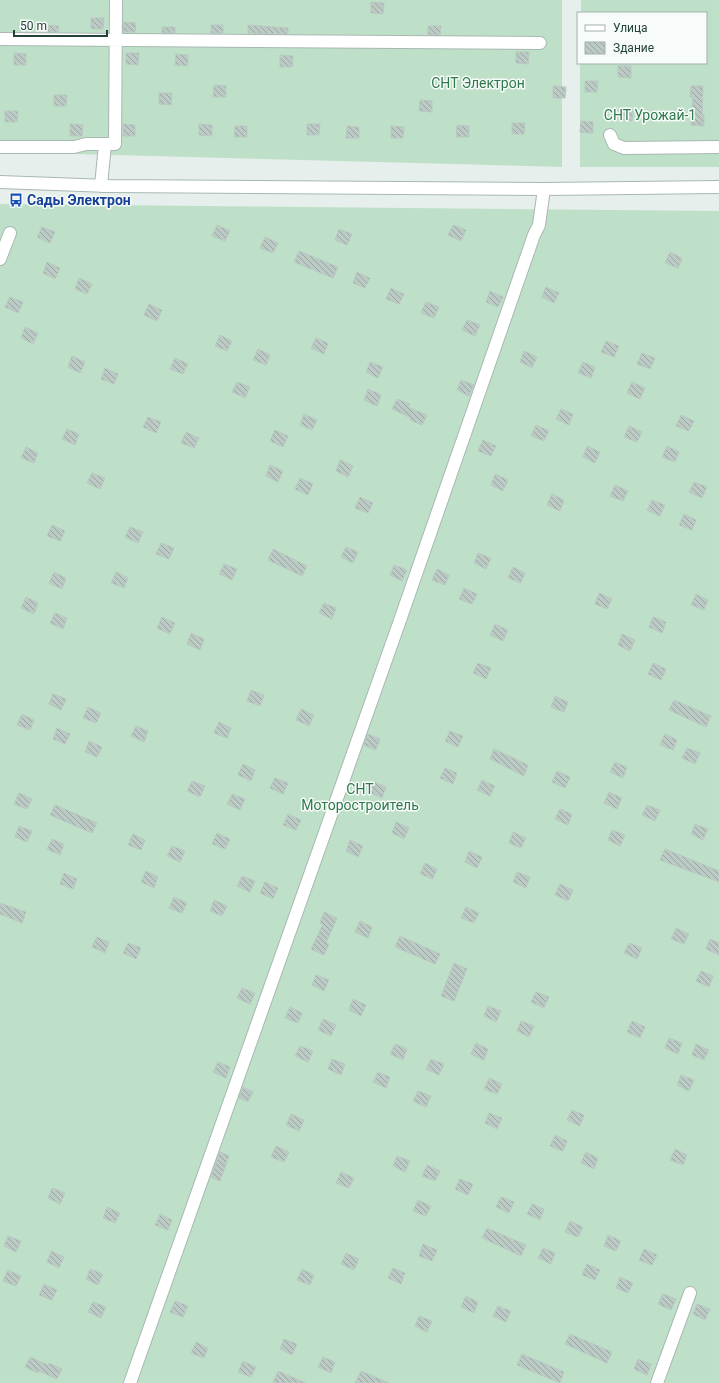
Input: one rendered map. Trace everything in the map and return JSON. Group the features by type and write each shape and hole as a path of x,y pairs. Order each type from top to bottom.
{"street":[{"path":"0,147 74,147 86,144 115,144 116,0"},
{"path":"0,39 540,43"},
{"path":"610,135 614,144 624,148 719,147"},
{"path":"101,186 104,144"},
{"path":"0,182 101,186 544,189 719,187"},
{"path":"130,1383 398,626 504,317 539,225 544,189"},
{"path":"0,259 10,233"},
{"path":"657,1383 690,1293"}],"green space":[{"name":"СНТ Электрон","path":"0,0 562,0 562,167 0,152"},
{"name":"СНТ Урожай-1","path":"581,0 719,0 719,167 580,167 580,64 707,64 707,12 581,12"},
{"name":"СНТ Моторостроитель","path":"0,204 719,211 719,1383 0,1383"}],"building":[{"path":"371,2 384,3 383,14 371,13"},
{"path":"91,18 104,18 103,29 91,29"},
{"path":"123,22 136,23 135,32 123,32"},
{"path":"46,25 59,26 58,32 46,32"},
{"path":"211,25 223,25 223,33 211,33"},
{"path":"248,25 288,28 288,34 248,33"},
{"path":"428,26 441,26 440,35 428,35"},
{"path":"162,27 175,27 175,33 162,33"},
{"path":"516,52 529,52 528,64 516,63"},
{"path":"14,53 26,54 26,65 14,65"},
{"path":"126,53 139,53 138,65 126,64"},
{"path":"176,54 188,55 188,66 175,65"},
{"path":"280,55 293,56 292,67 280,67"},
{"path":"618,66 631,66 631,78 618,77"},
{"path":"585,81 598,81 597,92 585,92"},
{"path":"214,85 226,86 226,97 213,97"},
{"path":"553,86 566,87 565,98 553,98"},
{"path":"691,86 703,86 702,115 704,115 704,126 691,125 693,97 690,97"},
{"path":"159,93 172,93 171,105 159,104"},
{"path":"54,95 67,95 66,106 54,106"},
{"path":"420,100 432,101 432,112 419,111"},
{"path":"620,109 633,110 632,121 620,120"},
{"path":"5,111 18,111 17,122 5,122"},
{"path":"581,121 593,122 593,133 580,132"},
{"path":"512,123 525,123 524,134 512,134"},
{"path":"70,124 83,125 82,136 70,136"},
{"path":"123,124 135,125 135,136 123,136"},
{"path":"199,124 212,125 212,136 199,135"},
{"path":"307,124 320,124 319,135 307,135"},
{"path":"457,125 469,126 469,137 456,137"},
{"path":"235,126 247,126 247,137 234,137"},
{"path":"347,126 359,127 359,138 346,138"},
{"path":"391,126 404,127 403,138 391,138"},
{"path":"217,225 230,231 225,241 212,236"},
{"path":"453,225 466,230 461,241 448,235"},
{"path":"42,227 55,232 50,243 37,237"},
{"path":"339,229 352,234 347,245 335,240"},
{"path":"265,237 278,243 273,253 260,248"},
{"path":"299,251 338,267 333,278 294,262"},
{"path":"670,252 682,258 678,268 665,263"},
{"path":"47,262 60,268 55,279 43,273"},
{"path":"357,272 370,278 365,288 353,283"},
{"path":"79,278 92,284 87,294 75,289"},
{"path":"546,287 559,293 554,303 542,297"},
{"path":"391,288 404,294 399,304 386,299"},
{"path":"490,291 503,297 498,307 486,302"},
{"path":"10,297 23,302 18,313 5,307"},
{"path":"426,302 439,307 434,318 421,313"},
{"path":"149,304 162,310 157,321 144,315"},
{"path":"467,320 480,325 475,336 462,330"},
{"path":"25,327 38,333 33,344 21,338"},
{"path":"220,335 232,341 227,351 215,346"},
{"path":"316,338 328,343 324,354 311,348"},
{"path":"606,341 619,346 614,357 601,352"},
{"path":"258,349 270,355 266,365 253,360"},
{"path":"524,351 537,357 532,368 520,362"},
{"path":"642,353 655,358 650,369 637,364"},
{"path":"72,356 85,362 80,373 68,367"},
{"path":"175,358 188,364 183,374 170,369"},
{"path":"370,362 383,367 378,378 366,372"},
{"path":"583,362 595,367 591,378 578,373"},
{"path":"105,368 118,374 114,384 101,379"},
{"path":"461,380 474,385 469,396 457,390"},
{"path":"237,382 250,387 245,398 232,392"},
{"path":"632,382 645,388 640,399 627,393"},
{"path":"368,389 381,395 377,406 364,400"},
{"path":"397,399 410,404 408,407 427,415 422,425 410,420 411,418 392,409"},
{"path":"561,409 573,414 569,425 556,419"},
{"path":"304,414 317,420 312,430 300,425"},
{"path":"681,415 694,421 689,431 676,426"},
{"path":"148,417 161,422 156,433 143,427"},
{"path":"536,425 549,431 544,441 531,436"},
{"path":"629,426 642,432 637,442 624,437"},
{"path":"67,429 79,434 75,445 62,439"},
{"path":"275,430 288,436 283,447 270,441"},
{"path":"186,432 199,438 194,448 181,443"},
{"path":"483,440 496,446 491,456 478,451"},
{"path":"587,446 600,452 595,463 583,457"},
{"path":"667,446 679,452 675,462 662,457"},
{"path":"26,447 38,453 34,463 21,458"},
{"path":"340,460 353,466 348,477 336,471"},
{"path":"270,465 283,471 278,482 266,476"},
{"path":"92,473 105,478 100,489 87,483"},
{"path":"495,474 508,480 503,491 491,485"},
{"path":"300,478 313,484 308,495 295,489"},
{"path":"694,482 707,487 702,498 689,492"},
{"path":"615,485 628,491 623,501 610,496"},
{"path":"552,494 564,500 560,511 547,505"},
{"path":"360,497 373,503 368,513 355,508"},
{"path":"652,500 665,505 660,516 647,510"},
{"path":"684,514 696,520 692,530 679,525"},
{"path":"52,525 65,531 60,541 47,536"},
{"path":"130,527 143,532 138,543 125,537"},
{"path":"161,543 174,548 169,559 156,554"},
{"path":"346,547 358,552 353,563 341,557"},
{"path":"273,549 307,566 302,576 268,560"},
{"path":"478,553 491,558 486,569 474,563"},
{"path":"224,564 237,569 232,580 219,574"},
{"path":"394,565 407,570 402,581 390,575"},
{"path":"513,567 525,573 521,583 508,578"},
{"path":"437,569 449,575 445,585 432,580"},
{"path":"54,572 66,578 62,589 49,583"},
{"path":"116,572 128,578 124,588 111,583"},
{"path":"464,588 477,594 472,604 459,599"},
{"path":"599,593 612,599 607,609 595,604"},
{"path":"696,594 708,600 704,610 691,605"},
{"path":"26,597 38,603 34,614 21,608"},
{"path":"324,603 336,608 332,619 319,613"},
{"path":"55,613 67,618 63,629 50,623"},
{"path":"162,617 175,623 170,634 157,628"},
{"path":"653,617 666,622 662,633 649,627"},
{"path":"495,624 508,630 503,641 490,635"},
{"path":"191,633 204,639 200,650 187,644"},
{"path":"622,634 635,640 630,651 618,645"},
{"path":"478,663 491,668 486,679 473,673"},
{"path":"653,663 666,669 661,680 648,674"},
{"path":"251,690 264,695 260,706 247,701"},
{"path":"53,694 66,699 61,710 49,704"},
{"path":"555,696 568,702 564,712 551,707"},
{"path":"674,700 711,716 706,727 669,710"},
{"path":"88,707 101,713 96,723 83,718"},
{"path":"301,709 314,715 309,726 296,720"},
{"path":"22,714 34,720 30,730 17,725"},
{"path":"219,722 231,728 227,738 214,733"},
{"path":"136,726 148,731 144,742 131,736"},
{"path":"57,728 70,734 65,744 53,739"},
{"path":"450,731 463,736 458,747 445,741"},
{"path":"368,734 380,739 376,750 364,745"},
{"path":"665,734 677,740 673,750 660,745"},
{"path":"89,741 102,747 97,757 85,752"},
{"path":"687,748 700,753 695,764 682,758"},
{"path":"494,749 528,765 524,776 490,759"},
{"path":"615,762 627,767 623,778 610,772"},
{"path":"243,764 255,770 251,781 238,775"},
{"path":"445,768 457,773 453,784 440,778"},
{"path":"557,771 570,777 565,788 552,782"},
{"path":"275,778 288,783 283,794 270,788"},
{"path":"482,780 495,786 490,796 477,790"},
{"path":"192,781 205,786 200,797 187,791"},
{"path":"374,782 386,787 382,798 369,792"},
{"path":"609,792 622,798 617,809 604,803"},
{"path":"19,793 32,799 27,809 14,804"},
{"path":"232,794 245,799 240,810 227,804"},
{"path":"55,805 97,823 92,833 50,815"},
{"path":"647,805 660,810 655,821 642,815"},
{"path":"560,809 572,814 568,825 555,819"},
{"path":"288,814 301,820 296,830 283,825"},
{"path":"396,822 409,828 404,839 392,833"},
{"path":"695,824 708,829 703,840 691,834"},
{"path":"19,826 32,831 27,842 15,837"},
{"path":"612,830 625,835 620,846 608,840"},
{"path":"513,832 526,838 521,848 509,843"},
{"path":"217,833 230,839 225,849 212,844"},
{"path":"133,834 145,840 141,850 128,845"},
{"path":"52,839 64,844 60,855 47,849"},
{"path":"350,840 363,846 358,857 346,851"},
{"path":"172,846 185,851 180,862 167,856"},
{"path":"665,849 719,871 719,882 660,860"},
{"path":"469,851 482,857 477,868 465,862"},
{"path":"425,863 437,869 433,879 420,874"},
{"path":"146,871 158,877 154,888 141,882"},
{"path":"517,872 530,877 526,888 513,882"},
{"path":"64,873 77,879 73,889 60,884"},
{"path":"242,876 255,881 250,892 237,886"},
{"path":"265,882 278,888 273,899 260,893"},
{"path":"560,884 573,890 568,901 555,895"},
{"path":"174,897 187,903 182,913 169,908"},
{"path":"214,900 227,906 222,916 210,911"},
{"path":"0,903 26,912 22,923 0,914"},
{"path":"466,907 479,913 474,923 461,918"},
{"path":"324,912 337,918 326,943 329,944 324,955 311,949 323,924 320,923"},
{"path":"360,921 372,927 368,938 355,932"},
{"path":"676,928 689,934 684,944 671,939"},
{"path":"400,936 440,954 435,964 395,947"},
{"path":"97,937 109,942 105,953 92,947"},
{"path":"710,939 719,943 719,955 706,949"},
{"path":"128,943 141,948 136,959 123,953"},
{"path":"629,943 642,948 637,959 624,953"},
{"path":"454,963 467,969 454,1001 441,996"},
{"path":"701,971 713,976 709,987 696,981"},
{"path":"316,975 329,980 324,991 312,985"},
{"path":"242,988 255,993 250,1004 237,998"},
{"path":"536,992 549,997 544,1008 531,1002"},
{"path":"353,999 366,1005 361,1016 349,1010"},
{"path":"488,1006 501,1011 496,1022 484,1016"},
{"path":"290,1007 302,1013 298,1023 285,1018"},
{"path":"323,1019 336,1025 331,1036 318,1030"},
{"path":"521,1021 534,1026 529,1037 517,1031"},
{"path":"632,1021 645,1027 640,1038 627,1032"},
{"path":"669,1038 682,1043 678,1054 665,1048"},
{"path":"476,1043 488,1049 484,1060 471,1054"},
{"path":"395,1044 407,1049 403,1060 390,1054"},
{"path":"696,1044 709,1050 704,1060 692,1055"},
{"path":"300,1046 313,1051 308,1062 295,1056"},
{"path":"332,1059 345,1064 341,1075 328,1069"},
{"path":"431,1059 444,1064 439,1075 426,1069"},
{"path":"218,1062 230,1067 226,1078 213,1072"},
{"path":"378,1072 390,1077 386,1088 373,1082"},
{"path":"681,1075 694,1080 689,1091 677,1085"},
{"path":"489,1078 502,1084 497,1094 484,1089"},
{"path":"243,1087 253,1092 248,1102 239,1098"},
{"path":"418,1091 431,1096 426,1107 413,1101"},
{"path":"572,1110 584,1115 580,1126 567,1120"},
{"path":"489,1113 502,1118 497,1129 485,1123"},
{"path":"291,1114 304,1120 299,1131 286,1125"},
{"path":"555,1135 567,1141 563,1151 550,1146"},
{"path":"276,1146 289,1152 284,1162 271,1157"},
{"path":"675,1149 687,1155 683,1165 670,1160"},
{"path":"220,1152 229,1156 220,1181 211,1177"},
{"path":"586,1152 598,1158 594,1169 581,1163"},
{"path":"397,1156 410,1161 405,1172 393,1166"},
{"path":"427,1165 440,1171 435,1181 422,1176"},
{"path":"341,1172 354,1178 349,1188 336,1183"},
{"path":"460,1179 473,1184 468,1195 455,1189"},
{"path":"52,1188 65,1193 60,1204 48,1198"},
{"path":"501,1197 514,1202 509,1213 496,1207"},
{"path":"418,1200 431,1206 426,1216 413,1211"},
{"path":"532,1204 544,1209 540,1220 527,1214"},
{"path":"107,1207 120,1213 115,1223 103,1218"},
{"path":"160,1214 172,1220 168,1230 155,1225"},
{"path":"570,1221 583,1227 578,1237 565,1232"},
{"path":"487,1228 526,1245 521,1256 482,1238"},
{"path":"608,1235 621,1241 616,1251 604,1246"},
{"path":"8,1236 21,1241 16,1252 4,1246"},
{"path":"423,1244 437,1250 432,1261 419,1256"},
{"path":"543,1248 555,1253 551,1264 538,1258"},
{"path":"644,1249 657,1255 652,1265 639,1260"},
{"path":"51,1251 64,1257 59,1268 47,1262"},
{"path":"346,1253 359,1259 354,1270 341,1264"},
{"path":"587,1264 600,1270 595,1280 582,1275"},
{"path":"393,1268 405,1273 401,1284 388,1278"},
{"path":"90,1269 103,1274 98,1285 86,1279"},
{"path":"302,1269 314,1275 310,1285 297,1280"},
{"path":"8,1270 21,1276 16,1286 3,1281"},
{"path":"620,1277 633,1283 628,1293 616,1288"},
{"path":"44,1284 57,1290 52,1300 39,1295"},
{"path":"663,1294 676,1299 671,1310 658,1304"},
{"path":"466,1296 478,1302 474,1313 461,1307"},
{"path":"175,1301 188,1306 183,1317 170,1312"},
{"path":"93,1302 106,1307 101,1318 88,1312"},
{"path":"697,1304 710,1309 705,1320 693,1314"},
{"path":"498,1306 511,1311 506,1322 493,1316"},
{"path":"419,1316 432,1321 427,1332 415,1326"},
{"path":"570,1334 612,1352 607,1363 565,1344"},
{"path":"284,1339 297,1344 292,1355 280,1349"},
{"path":"196,1342 208,1348 204,1358 191,1353"},
{"path":"522,1354 564,1372 560,1383 517,1365"},
{"path":"30,1357 62,1369 57,1379 25,1367"},
{"path":"323,1357 335,1362 331,1373 318,1367"},
{"path":"638,1359 651,1364 647,1375 634,1369"},
{"path":"243,1361 256,1367 251,1377 238,1372"},
{"path":"278,1371 306,1383 273,1383"},
{"path":"361,1371 389,1383 355,1383"}],"place":[{"name":"Сады Электрон","path":"16,200"}]}
